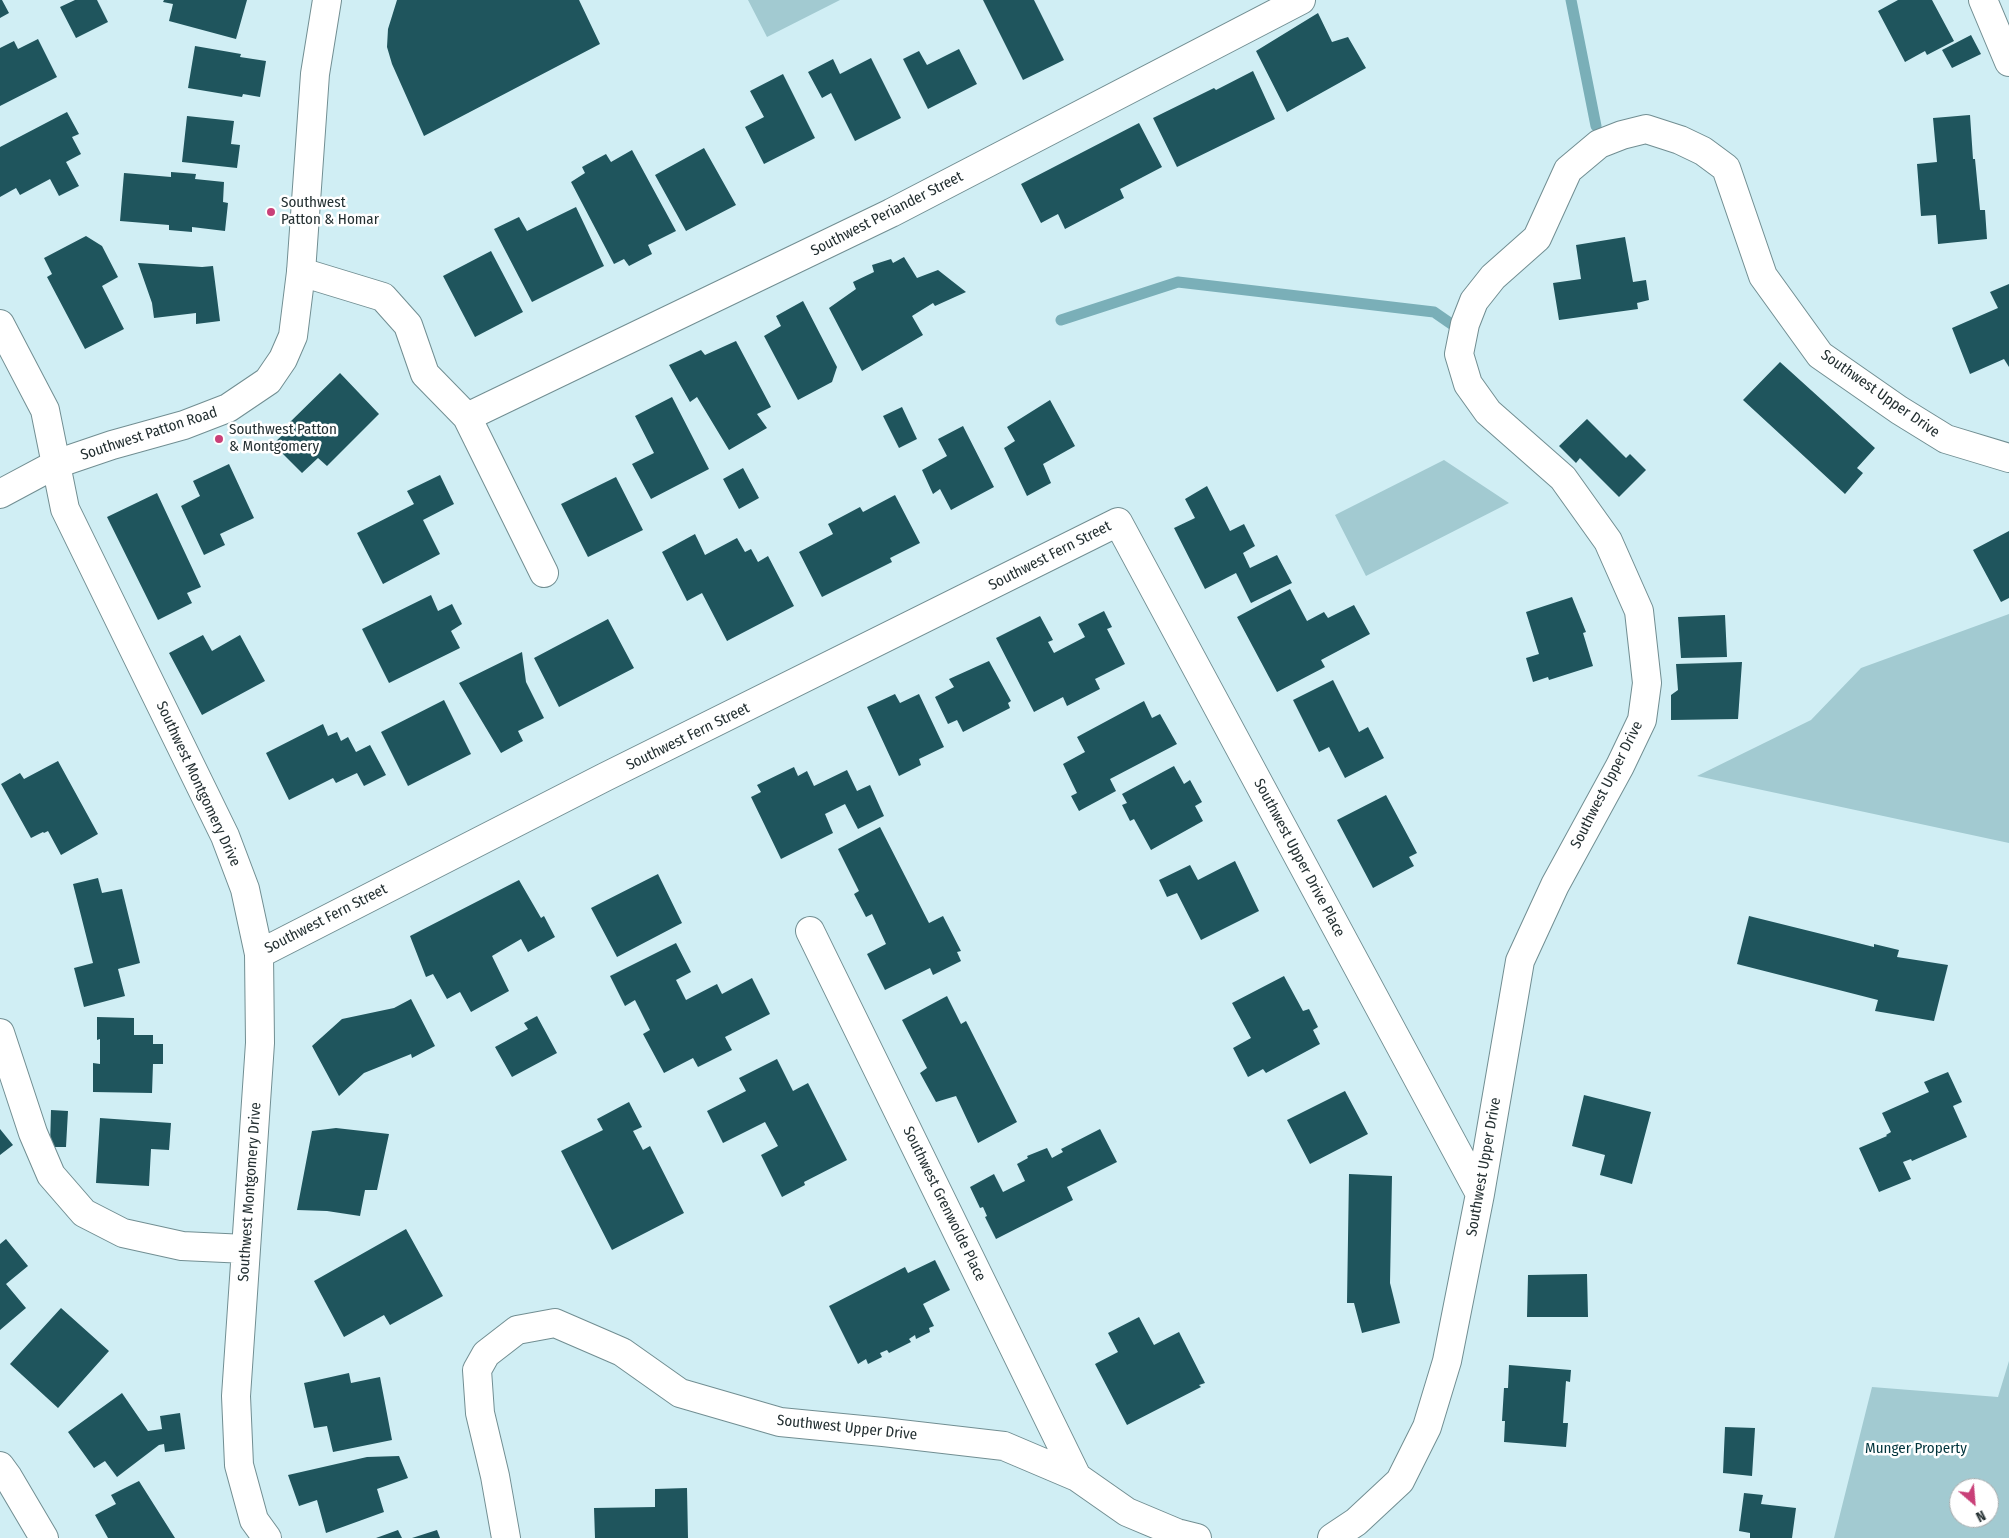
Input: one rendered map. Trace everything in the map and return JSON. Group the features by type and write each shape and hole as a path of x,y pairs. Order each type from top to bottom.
{"street":[{"name":"Southwest Patton Road","path":"0,494 56,464 112,445 184,425 228,408 268,380 283,359 294,336 301,272 315,74 328,0"},
{"name":"Southwest Periander Street","path":"468,417 891,214 1301,0"},
{"path":"1983,0 2009,62"},
{"name":"Southwest Upper Drive","path":"1332,1538 1356,1522 1400,1481 1427,1427 1447,1360 1480,1194 1520,961 1555,885 1620,766 1642,720 1647,683 1639,611 1608,541 1563,478 1488,412 1468,384 1459,354 1465,324 1474,302 1493,277 1537,238 1568,170 1599,144 1622,135 1646,129 1680,140 1703,151 1726,168 1763,276 1820,355 1946,440 2009,458"},
{"path":"301,272 382,297 408,325 425,374 468,417 544,573"},
{"name":"Southwest Montgomery Drive","path":"0,324 45,410 66,509 225,836 245,889 259,954 260,1043 236,1396 239,1465 254,1520 267,1538"},
{"name":"Southwest Upper Drive Place","path":"1118,522 1480,1194"},
{"name":"Southwest Fern Street","path":"259,954 605,778 1118,522"},
{"name":"Southwest Grenwolde Place","path":"810,931 1077,1477"},
{"path":"0,1033 33,1133 50,1175 84,1213 122,1233 182,1246 246,1250"},
{"name":"Southwest Upper Drive","path":"506,1538 496,1476 480,1413 476,1370 486,1354 517,1330 555,1323 622,1352 680,1393 780,1422 1004,1446 1077,1477 1127,1512 1177,1533 1197,1538"},
{"path":"0,1466 44,1538"}],"green space":[{"path":"748,0 840,0 767,37"},
{"path":"1444,460 1509,503 1366,576 1335,515"},
{"path":"2009,614 2009,843 1697,776 1811,720 1861,668"},
{"name":"Munger Property","path":"2009,1361 2009,1538 1834,1538 1872,1387 1998,1397"}],"building":[{"path":"0,0 2,0 9,13 0,18"},
{"path":"75,0 97,0 108,22 76,38 60,7"},
{"path":"164,0 247,0 236,39 169,21 173,4 163,2"},
{"path":"397,0 579,0 600,44 424,136 392,64 387,47 388,29"},
{"path":"983,0 1034,0 1064,60 1023,80"},
{"path":"1898,0 1932,0 1954,41 1927,55 1925,51 1905,62 1878,11"},
{"path":"1318,13 1332,42 1348,37 1366,68 1287,112 1256,51"},
{"path":"1971,35 1981,54 1952,68 1942,50"},
{"path":"38,39 57,77 0,106 0,48 14,41 18,49"},
{"path":"195,46 241,54 240,57 266,61 260,97 243,94 242,97 188,88"},
{"path":"959,49 977,84 928,109 903,59 919,51 927,65"},
{"path":"871,58 901,118 855,141 831,93 822,98 808,72 833,59 840,74"},
{"path":"1253,71 1275,119 1177,167 1153,118"},
{"path":"783,74 815,138 764,164 745,127 764,117 750,91"},
{"path":"67,112 79,134 72,137 81,154 66,162 79,186 59,196 50,179 20,195 16,188 0,197 0,147"},
{"path":"1970,115 1973,159 1975,159 1980,210 1985,210 1987,239 1938,244 1936,215 1921,216 1917,164 1937,162 1933,118"},
{"path":"187,116 234,121 231,144 240,145 237,168 182,162"},
{"path":"1139,123 1162,167 1120,189 1124,198 1065,229 1058,214 1041,223 1021,184"},
{"path":"704,148 736,205 686,231 655,175"},
{"path":"632,150 676,231 648,245 652,254 629,266 624,259 614,264 571,182 585,173 582,167 606,154 611,162"},
{"path":"171,172 196,174 195,179 224,182 223,202 228,203 225,231 192,227 192,232 169,230 169,225 120,221 124,173 171,177"},
{"path":"576,207 604,266 532,302 494,229 519,217 527,231"},
{"path":"86,236 102,246 118,277 102,286 124,329 85,349 47,277 52,274 44,258"},
{"path":"1625,237 1633,282 1646,280 1649,300 1637,303 1638,309 1559,320 1553,283 1581,279 1576,245"},
{"path":"491,251 523,312 475,337 443,276"},
{"path":"904,257 917,278 938,270 966,292 935,306 933,303 912,316 923,335 862,371 829,308 856,289 853,282 874,272 872,265 891,259 893,263"},
{"path":"138,263 213,266 220,321 196,324 196,313 154,318 152,303"},
{"path":"2009,284 2009,367 2004,359 1970,374 1952,328 1998,308 1990,292"},
{"path":"803,301 837,367 832,382 798,400 764,336 781,326 776,316"},
{"path":"736,341 771,407 757,414 767,428 729,450 697,397 690,402 669,365 701,350 705,355"},
{"path":"1780,362 1875,448 1857,468 1863,473 1845,494 1743,400"},
{"path":"340,373 379,414 327,466 318,458 302,473 273,444 290,428 287,425"},
{"path":"672,397 709,469 651,499 632,464 654,453 635,416"},
{"path":"1050,400 1075,446 1043,464 1051,483 1027,496 1004,448 1015,441 1007,427"},
{"path":"902,407 917,439 899,448 883,416"},
{"path":"1587,419 1626,458 1630,454 1646,470 1619,497 1580,458 1576,463 1559,446"},
{"path":"963,426 994,487 951,510 940,489 933,494 922,470 947,456 938,439"},
{"path":"229,464 254,518 220,534 225,545 204,555 181,506 200,496 193,481"},
{"path":"743,468 759,498 739,509 723,479"},
{"path":"440,475 454,504 423,520 440,554 383,584 357,533 414,504 407,491"},
{"path":"616,477 643,530 588,557 561,504"},
{"path":"1207,486 1230,531 1244,524 1255,546 1243,553 1250,568 1277,555 1292,583 1251,603 1236,573 1205,589 1174,528 1195,518 1185,499"},
{"path":"157,493 201,587 187,593 192,603 158,620 107,517"},
{"path":"895,495 920,543 890,558 892,562 822,597 799,552 833,534 828,524 860,507 863,512"},
{"path":"2009,531 2009,598 2001,602 1973,550"},
{"path":"695,534 705,555 737,538 745,552 751,549 758,562 768,556 794,606 727,641 702,593 687,601 662,552"},
{"path":"1290,589 1307,621 1324,612 1328,618 1354,605 1370,634 1321,660 1325,667 1277,692 1237,617"},
{"path":"431,595 438,611 452,604 462,624 451,631 460,648 389,683 362,629"},
{"path":"1572,597 1586,632 1583,633 1593,666 1549,680 1548,677 1533,682 1526,658 1539,654 1526,612"},
{"path":"1104,611 1112,627 1107,629 1125,664 1095,679 1100,689 1067,706 1063,697 1034,712 996,638 1040,616 1053,640 1048,642 1054,653 1085,637 1078,624"},
{"path":"1725,615 1727,657 1681,658 1678,617"},
{"path":"608,619 634,668 559,707 534,658"},
{"path":"203,635 212,651 240,635 265,681 202,715 169,653"},
{"path":"522,652 526,682 544,718 518,731 523,741 501,753 459,683"},
{"path":"989,661 1011,701 1008,703 1010,708 963,732 957,720 948,724 935,697 954,687 949,679"},
{"path":"1742,662 1738,719 1671,720 1671,695 1678,690 1676,664"},
{"path":"1333,680 1359,732 1368,727 1384,758 1345,778 1329,747 1319,752 1293,700"},
{"path":"895,694 900,703 919,694 944,747 919,759 921,765 899,776 867,707"},
{"path":"444,700 471,754 408,786 381,732"},
{"path":"1144,701 1152,718 1160,714 1177,744 1110,779 1116,791 1079,811 1071,796 1077,793 1063,764 1085,752 1077,737"},
{"path":"323,724 328,736 337,732 341,741 348,737 356,752 370,745 386,775 364,786 357,773 336,783 333,778 289,800 266,753"},
{"path":"58,761 98,834 61,855 48,831 31,838 1,784 20,773 24,779"},
{"path":"1174,766 1184,784 1190,780 1202,802 1195,806 1203,821 1151,850 1134,819 1130,821 1122,805 1127,803 1122,794"},
{"path":"794,767 798,776 807,771 814,786 847,770 857,791 870,785 884,816 858,829 845,804 825,814 833,833 781,859 751,797 761,792 757,785"},
{"path":"1386,795 1417,853 1409,857 1414,866 1373,888 1337,820"},
{"path":"880,827 929,923 943,916 961,951 957,952 961,961 933,975 930,968 885,990 867,954 886,944 872,914 866,917 854,894 859,891 838,849"},
{"path":"1235,861 1259,911 1201,940 1177,893 1167,897 1159,880 1190,865 1198,880"},
{"path":"658,874 682,923 617,957 591,908"},
{"path":"98,878 102,893 122,889 140,963 118,969 125,996 84,1007 74,968 93,963 73,884"},
{"path":"519,880 541,918 544,916 555,937 528,952 521,939 492,956 509,991 471,1012 460,992 447,999 433,974 426,977 410,936"},
{"path":"1749,916 1874,947 1874,944 1899,950 1897,957 1948,965 1934,1021 1875,1011 1878,1000 1737,964"},
{"path":"676,943 691,972 676,980 686,1000 717,984 722,994 752,978 770,1014 725,1037 732,1050 698,1067 693,1058 664,1073 643,1034 650,1030 635,1000 625,1006 610,976"},
{"path":"1284,976 1303,1011 1309,1009 1318,1027 1313,1030 1320,1044 1266,1073 1263,1069 1248,1077 1233,1048 1251,1038 1232,1003"},
{"path":"947,996 961,1024 966,1021 1017,1122 978,1143 956,1096 936,1102 920,1073 927,1068 902,1020"},
{"path":"411,999 435,1046 412,1058 411,1054 364,1073 339,1096 312,1046 342,1019 394,1008"},
{"path":"537,1016 557,1053 512,1077 495,1047 528,1029 524,1023"},
{"path":"97,1017 134,1018 134,1035 153,1035 153,1044 163,1044 163,1064 153,1064 152,1093 93,1092 93,1063 100,1064 100,1039 97,1040"},
{"path":"777,1059 793,1091 808,1083 847,1160 804,1182 805,1185 782,1197 761,1155 778,1146 765,1122 723,1143 707,1111 746,1091 739,1078"},
{"path":"1948,1072 1962,1102 1953,1106 1967,1137 1912,1161 1911,1159 1903,1162 1911,1179 1879,1192 1859,1148 1887,1136 1891,1132 1882,1113 1929,1092 1924,1082"},
{"path":"1345,1091 1368,1134 1310,1164 1287,1120"},
{"path":"1584,1095 1651,1112 1632,1184 1600,1175 1605,1155 1572,1146"},
{"path":"629,1102 642,1127 633,1131 643,1150 650,1146 684,1213 612,1250 561,1151 603,1130 597,1119"},
{"path":"51,1110 68,1111 66,1147 50,1147"},
{"path":"100,1118 171,1123 169,1150 151,1149 149,1186 96,1183"},
{"path":"336,1128 389,1134 377,1190 365,1190 360,1216 327,1211 297,1210 312,1131"},
{"path":"0,1129 13,1145 0,1155"},
{"path":"1100,1129 1117,1162 1067,1187 1073,1200 996,1239 985,1217 987,1216 983,1207 980,1208 970,1187 994,1174 1003,1192 1025,1181 1017,1164 1028,1158 1027,1156 1047,1148 1052,1158 1063,1152 1061,1149"},
{"path":"1349,1174 1392,1176 1390,1283 1400,1323 1362,1333 1354,1303 1347,1303"},
{"path":"406,1229 443,1296 390,1325 384,1315 344,1337 314,1281"},
{"path":"6,1239 28,1266 6,1284 26,1308 0,1330 0,1244"},
{"path":"935,1260 950,1290 923,1304 934,1326 929,1328 930,1332 916,1339 915,1335 909,1339 911,1342 889,1353 887,1350 880,1353 882,1357 868,1364 866,1359 858,1364 829,1306 905,1267 908,1273"},
{"path":"1587,1274 1588,1317 1527,1317 1528,1275"},
{"path":"61,1308 109,1351 58,1408 10,1364"},
{"path":"1139,1317 1154,1345 1179,1332 1205,1383 1199,1385 1201,1387 1127,1425 1095,1364 1118,1352 1108,1333"},
{"path":"1509,1365 1571,1370 1570,1382 1566,1381 1563,1423 1568,1423 1566,1447 1504,1442 1505,1421 1502,1421 1504,1388 1508,1388"},
{"path":"349,1373 351,1383 380,1377 392,1440 333,1452 327,1426 314,1428 304,1383"},
{"path":"122,1393 148,1431 162,1429 160,1416 180,1413 185,1449 165,1452 164,1444 159,1445 117,1477 105,1461 94,1468 68,1432"},
{"path":"1725,1427 1755,1428 1752,1476 1723,1473"},
{"path":"399,1456 408,1478 377,1489 384,1512 326,1533 317,1500 299,1506 288,1475 367,1457"},
{"path":"139,1481 175,1538 108,1538 95,1515 116,1504 111,1495"},
{"path":"687,1488 688,1538 595,1538 594,1508 655,1507 655,1489"},
{"path":"1744,1493 1763,1495 1761,1504 1796,1508 1792,1538 1750,1538 1750,1533 1739,1531"},
{"path":"398,1530 402,1538 376,1538"},
{"path":"437,1530 440,1538 412,1538"}],"waterway":[{"path":"1571,0 1596,126"},
{"path":"1061,320 1178,282 1434,312 1460,330"}],"place":[{"name":"Southwest Patton & Homar","path":"271,212"},
{"name":"Southwest Patton & Montgomery","path":"219,439"}]}
